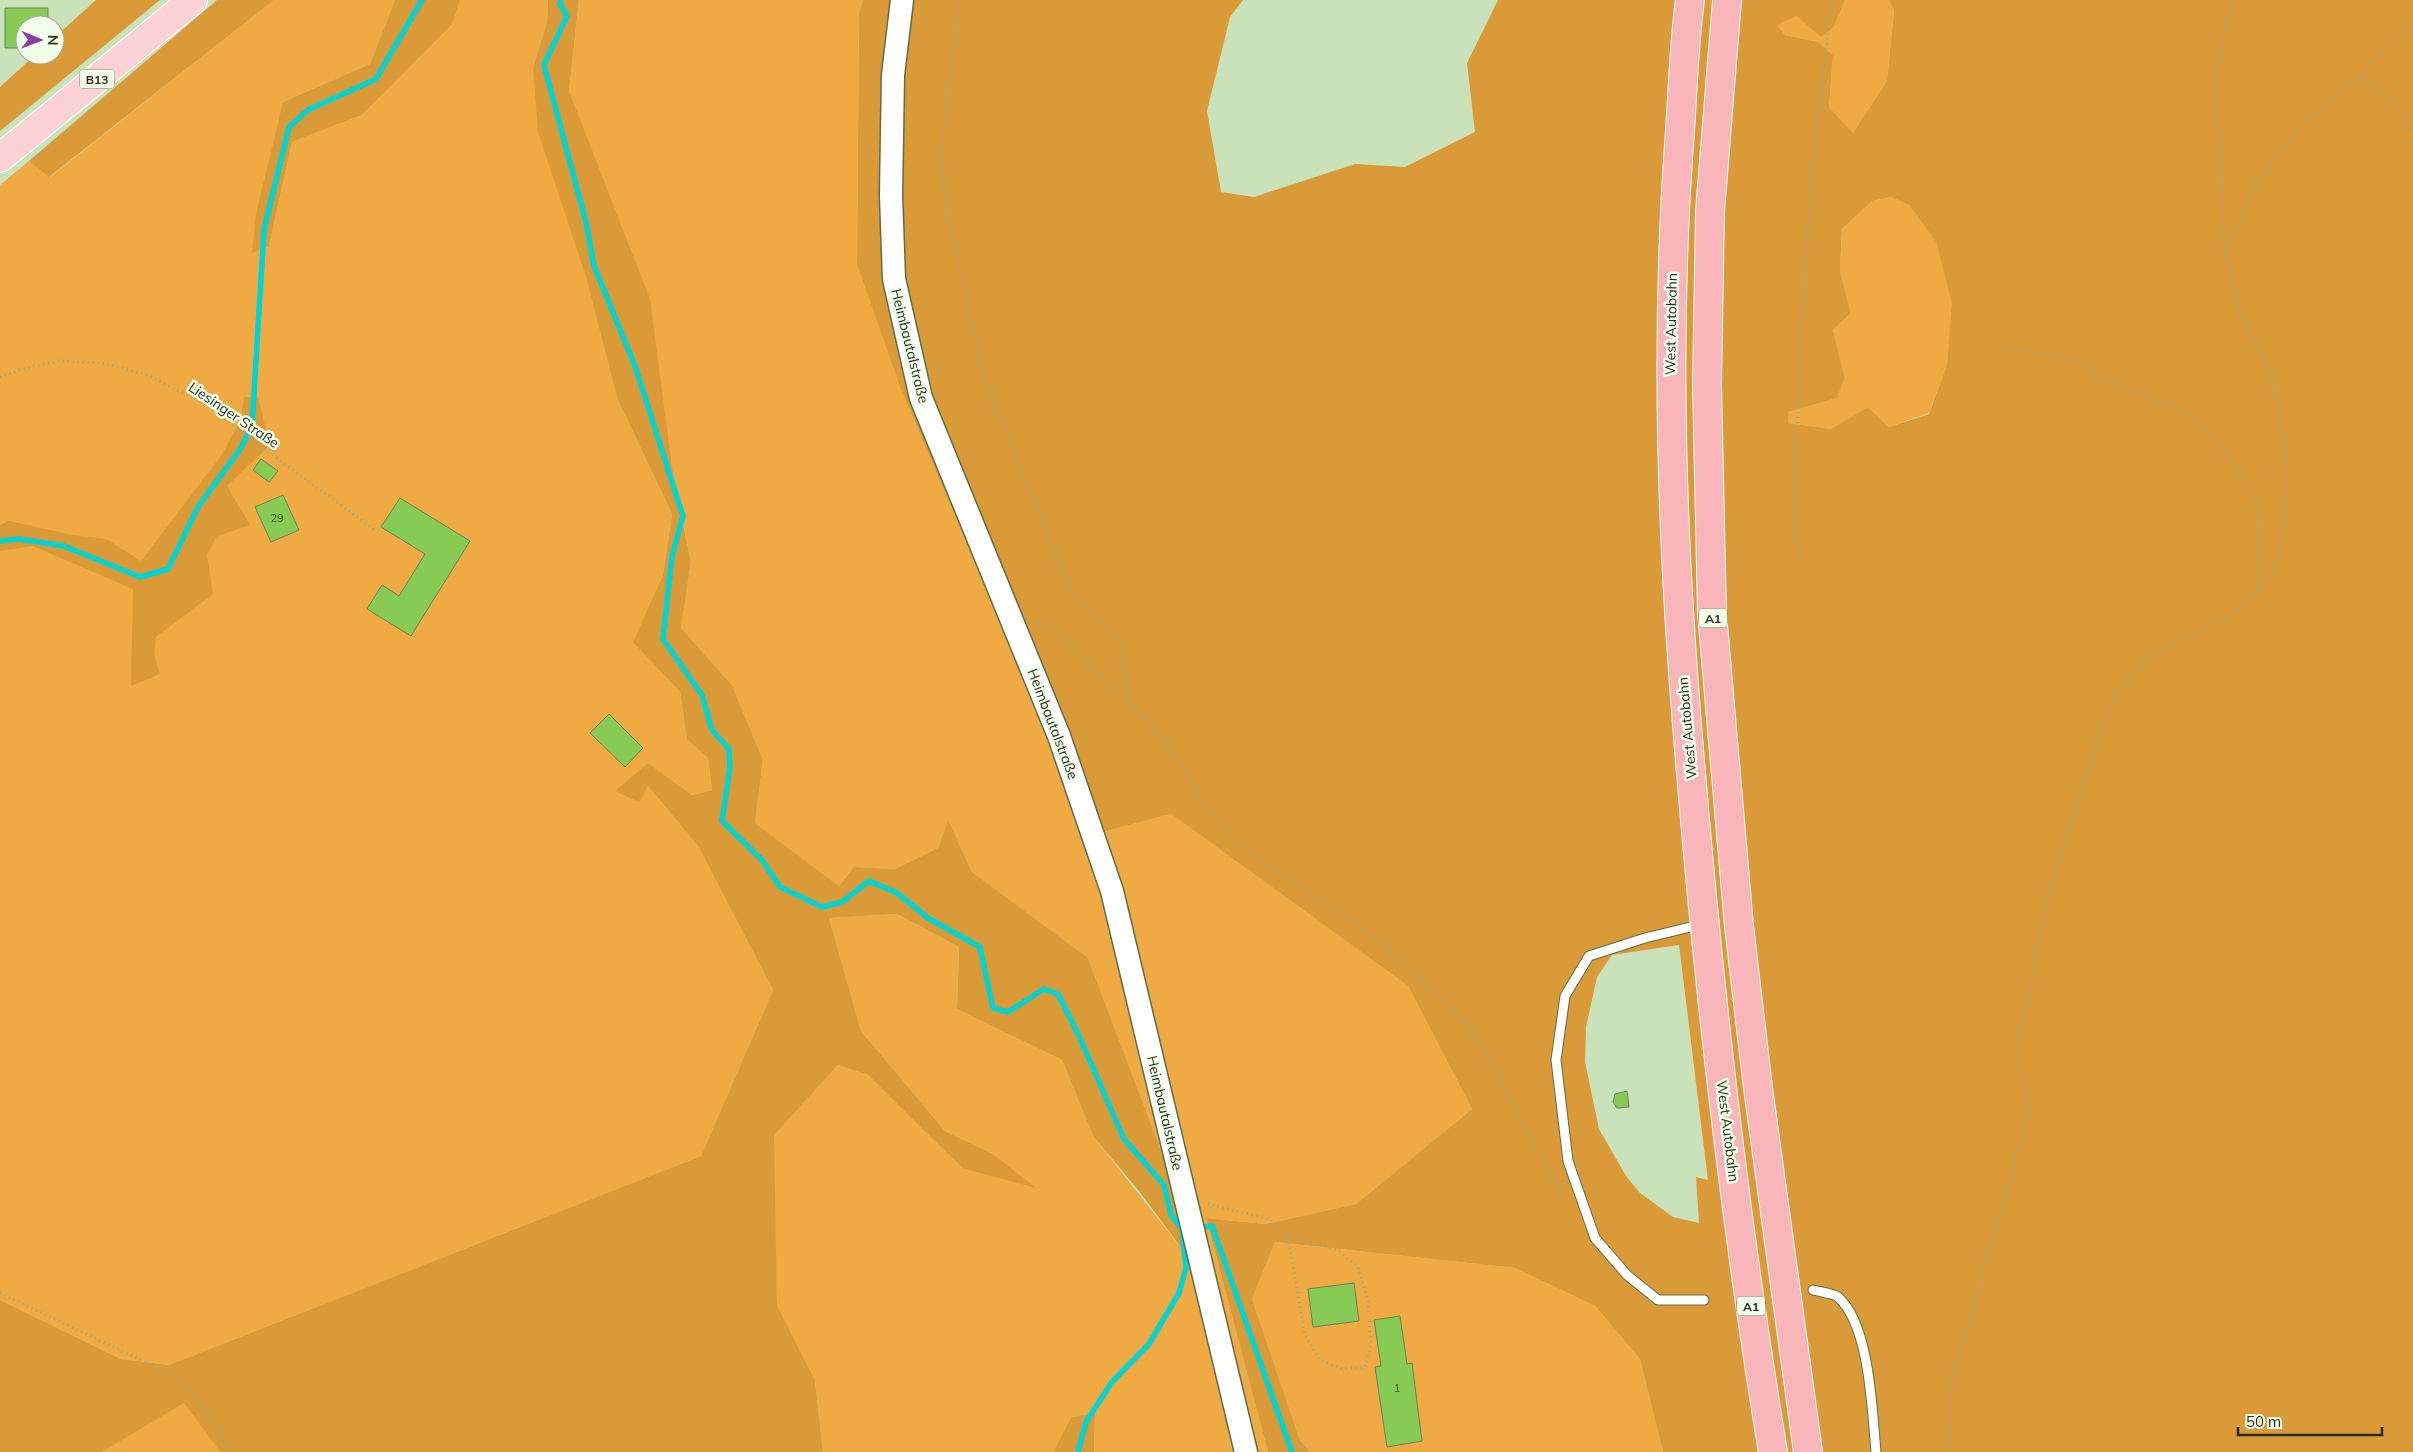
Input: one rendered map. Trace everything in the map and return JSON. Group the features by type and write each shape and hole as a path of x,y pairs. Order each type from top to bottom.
{"highway":[{"name":"West Autobahn","path":"1690,0 1675,199 1670,379 1678,614 1703,924 1728,1135 1772,1452"},
{"name":"A1","path":"1727,0 1710,211 1707,385 1712,612 1739,926 1758,1088 1808,1452"}],"main road":[{"name":"B13","path":"0,158 193,0"}],"street":[{"name":"Heimbautalstraße","path":"902,0 893,75 891,195 894,279 921,398 1010,612 1059,736 1112,891 1246,1452"}],"lane":[{"path":"1703,924 1644,938 1589,956 1565,996 1556,1060 1568,1161 1595,1238 1627,1276 1658,1300 1704,1300"},
{"path":"1813,1290 1837,1296 1856,1321 1869,1378 1876,1452"}],"path":[{"path":"960,0 940,159 950,223 982,367 1020,468 1070,587 1122,645 1128,701"},
{"path":"1798,563 1799,356 1807,231 1832,0"},
{"path":"1947,1452 1950,1446 1952,1385 2014,1162 2028,1122 2026,1089 2017,1069 2016,1051 2054,874 2108,708 2129,680 2153,654 2229,616 2256,593 2276,563 2284,525 2286,459 2275,382 2239,311 2225,250 2215,74 2232,0"},
{"path":"2225,250 2261,176 2308,118 2359,78 2396,39 2413,26"},
{"path":"2359,78 2391,98 2409,118 2413,132"},
{"path":"2004,346 2060,356 2078,362 2100,377 2186,413 2204,426 2246,478 2258,506 2261,538 2256,593"},
{"name":"Liesinger Straße","path":"0,377 18,370 58,360 102,363 145,374 201,402 379,533"},
{"path":"1010,612 1050,626 1128,701 1167,743 1206,806 1238,844 1366,931 1445,1001 1474,1034 1501,1077 1520,1118 1565,1201 1582,1201"},
{"path":"1188,1208 1269,1219 1288,1237 1337,1250 1358,1267 1368,1302 1371,1344 1365,1367 1343,1369 1320,1360 1305,1335 1288,1237"},
{"path":"0,1293 166,1372 189,1387 228,1446 227,1452"}],"shaded area":[{"path":"96,0 160,0 0,131 0,87 24,65 65,65 65,28"},
{"path":"217,0 274,0 49,177 29,161"},
{"path":"274,0 395,0 370,64 283,102 269,246 292,142 362,115 451,24 460,0 548,0 547,22 533,68 617,398 672,514 663,575 634,642 680,692 687,738 708,758 712,790 692,795 648,763 648,786 698,846 773,990 701,1156 169,1365 121,1359 0,1300 0,185 29,161 50,177"},
{"path":"395,0 460,0 452,24 362,115 292,142 269,246 252,253 256,214 283,102 370,64"},
{"path":"548,0 579,0 569,91 650,299 673,475 691,562 681,628 732,685 763,760 755,823 839,886 854,867 895,869 938,848 948,820 972,872 1088,958 1176,1190 1183,1250 1138,1190 1093,1136 1062,1060 957,1009 959,947 897,914 829,918 861,1031 945,1131 993,1154 1036,1188 962,1168 868,1075 838,1065 774,1135 777,1305 815,1380 823,1452 220,1452 184,1403 102,1452 0,1452 0,1300 121,1359 169,1365 701,1156 773,990 698,846 648,786 639,802 615,791 648,763 692,795 712,790 708,758 687,739 680,692 633,642 663,575 672,514 617,398 586,277 538,132 533,68 547,22"},
{"path":"579,0 863,0 859,13 857,264 1018,663 1084,837 1171,814 1408,986 1472,1109 1356,1204 1265,1224 1206,1218 1268,1452 1094,1452 1095,1413 1071,1417 1053,1452 823,1452 815,1380 777,1305 773,1135 838,1065 868,1075 962,1168 993,1154 945,1131 861,1031 829,918 897,914 959,947 957,1009 1062,1060 1093,1136 1182,1249 1176,1190 1088,958 972,872 948,821 938,848 895,869 854,867 839,886 755,823 763,760 732,685 681,628 691,562 673,475 569,91"},
{"path":"863,0 1243,0 1230,17 1207,111 1221,192 1254,197 1355,164 1405,167 1475,132 1467,63 1498,0 1845,0 1834,27 1821,37 1797,16 1777,25 1785,35 1818,42 1833,55 1829,107 1853,133 1887,81 1894,10 1889,0 2413,0 2413,1452 1663,1452 1640,1359 1595,1306 1515,1268 1275,1242 1252,1299 1300,1440 1310,1452 1268,1452 1206,1218 1265,1224 1356,1204 1472,1109 1408,986 1171,814 1084,837 1018,663 901,389 857,264 859,13","holes":["1891,197 1909,205 1936,242 1952,303 1947,364 1929,414 1889,427 1868,407 1831,429 1788,423 1788,412 1837,398 1845,378 1833,330 1851,313 1840,271 1842,229 1872,201","1679,945 1708,1180 1696,1177 1699,1223 1673,1217 1640,1193 1626,1176 1599,1129 1585,1062 1586,1027 1597,977 1612,955"]},
{"path":"1845,0 1889,0 1894,9 1887,81 1853,133 1829,107 1833,55 1818,42 1785,35 1776,25 1797,16 1834,27"},
{"path":"1891,197 1909,205 1936,242 1953,303 1947,364 1929,413 1889,427 1868,407 1831,429 1788,423 1788,412 1837,398 1845,378 1833,330 1851,313 1840,271 1842,229 1872,201"},
{"path":"244,397 258,397 270,445 227,486 250,525 217,536 207,555 213,594 156,637 154,654 160,674 131,686 133,589 33,546 0,551 0,525 9,521 73,535 106,539 141,561 221,456 241,419"},
{"path":"1275,1242 1515,1268 1595,1306 1640,1359 1663,1452 1310,1452 1300,1440 1252,1299"},
{"path":"184,1402 220,1452 102,1452"},
{"path":"1095,1413 1094,1452 1053,1452 1071,1417"}],"building":[{"path":"5,8 48,8 48,15 15,15 15,48 5,48"},
{"path":"261,459 278,471 269,482 253,470"},
{"path":"283,495 299,530 271,542 255,507"},
{"path":"400,498 470,541 411,636 367,609 382,585 399,596 425,554 381,527"},
{"path":"609,714 643,748 625,767 590,733"},
{"path":"1627,1091 1629,1107 1617,1108 1613,1102 1615,1094"},
{"path":"1354,1283 1359,1321 1313,1327 1308,1289"},
{"path":"1400,1316 1407,1364 1412,1363 1422,1441 1387,1447 1375,1367 1381,1366 1374,1320"}],"waterway":[{"path":"0,541 19,539 64,546 140,577 168,569 198,507 241,448 252,426 264,230 289,127 308,110 376,79 422,0"},
{"path":"561,0 560,4 567,16 544,65 586,222 594,266 635,366 683,516 672,556 663,639 702,695 712,730 729,749 730,767 722,821 762,860 780,887 822,907 842,902 869,881 897,893 928,918 980,947 993,1008 1008,1012 1044,989 1058,994 1079,1036 1124,1139 1164,1185 1171,1215 1182,1229 1186,1268 1179,1293 1149,1344 1112,1382 1086,1422 1078,1452"},
{"path":"1197,1228 1212,1226 1292,1452"}]}
